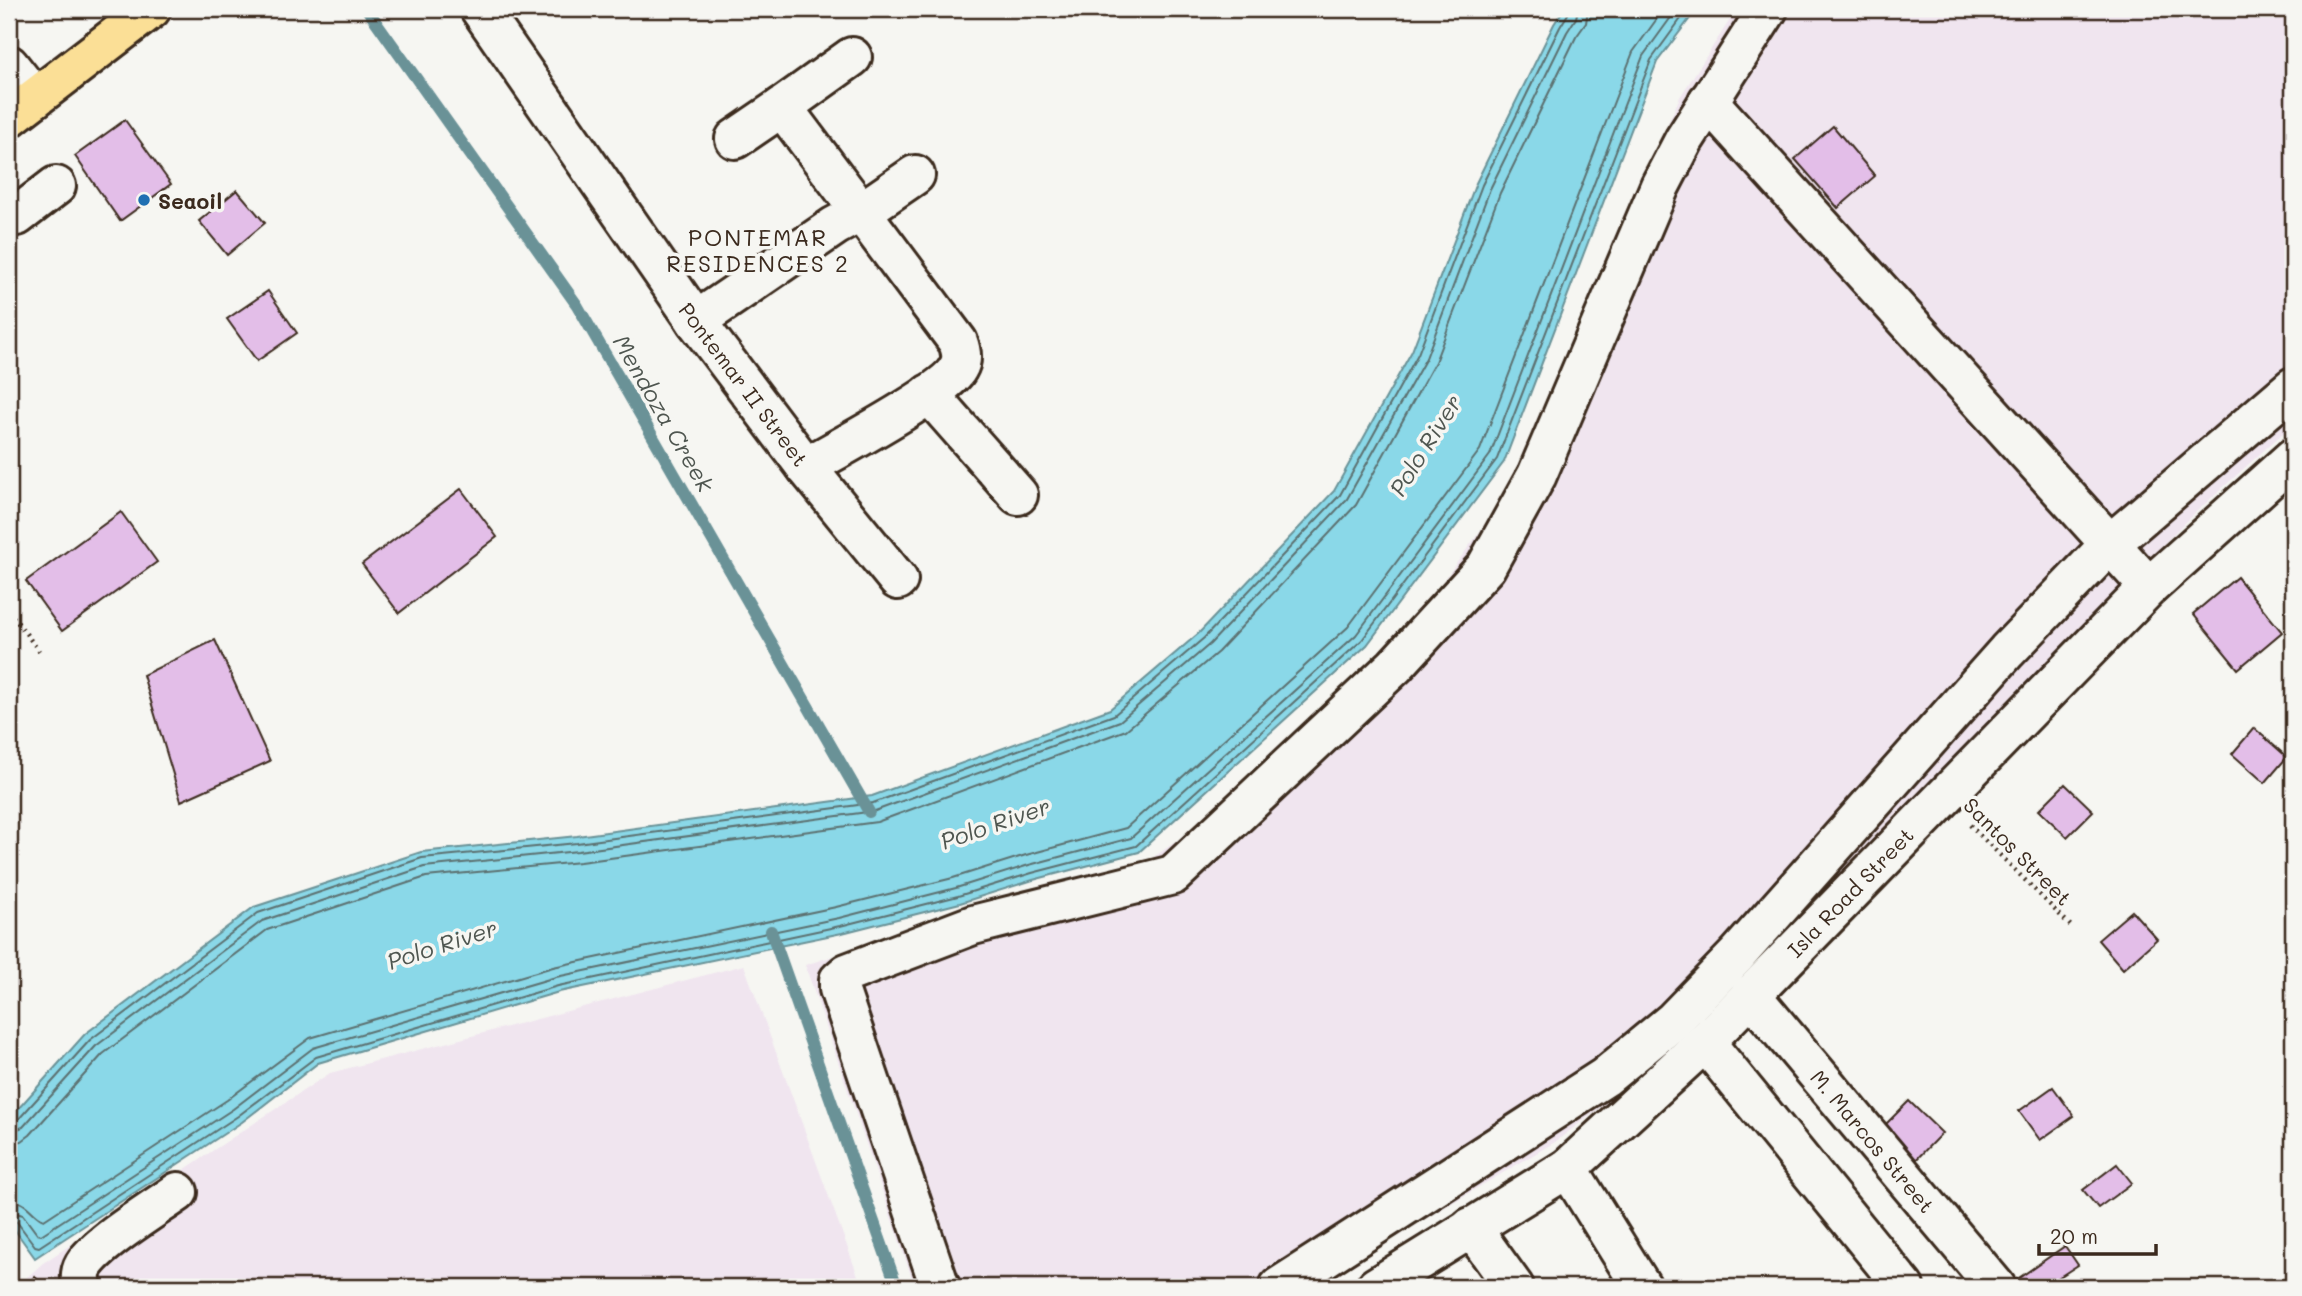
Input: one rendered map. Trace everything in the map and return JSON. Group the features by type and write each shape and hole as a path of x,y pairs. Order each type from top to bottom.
{"main road":[{"path":"22,108 151,9"}],"street":[{"name":"Pontemar II Street","path":"480,9 696,321 806,467 898,580"},
{"path":"940,1287 839,989 839,980 847,973 973,925 1172,875 1395,666 1486,567 1531,487 1660,186 1684,140 1768,9"},
{"path":"735,139 852,57"},
{"path":"9,65 22,108"},
{"path":"1708,101 2149,587"},
{"path":"782,107 958,342 961,351 958,370 929,394 806,467"},
{"path":"696,321 915,175"},
{"path":"17,216 56,186"},
{"path":"1279,1287 1605,1077 1673,1021 1737,955 2007,651 2110,544 2293,387"},
{"path":"929,394 1018,495"},
{"name":"Isla Road Street","path":"1376,1287 1424,1275 1471,1227 1567,1168 1705,1042 2149,587 2293,458"},
{"name":"M. Marcos Street","path":"1751,994 1996,1287"},
{"path":"1705,1042 1904,1287"},
{"path":"1567,1168 1642,1287"},
{"path":"82,1287 80,1276 85,1262 101,1247 178,1192"},
{"path":"1471,1227 1514,1287"}],"path":[{"path":"9,611 39,651"},
{"name":"Santos Street","path":"1942,797 2072,927"}],"shaded area":[{"path":"1737,9 2293,9 2293,424 2183,524 1666,1058 1555,1142 1309,1287 915,1287 805,965 984,908 1142,865 1207,820 1424,607 1507,495 1612,246 1680,97"},
{"path":"744,965 862,1287 16,1287 43,1263 330,1073"}],"water":[{"name":"Polo River","path":"1564,9 1697,9 1657,62 1504,462 1367,645 1139,852 1033,880 960,903 842,933 559,992 318,1063 242,1122 35,1258 12,1226 9,1229 9,1119 85,1034 254,907 421,852 577,836 872,796 1110,709 1199,633 1334,491 1412,351 1476,183 1554,24"}],"building":[{"path":"125,120 171,184 120,221 75,156"},
{"path":"1833,126 1875,176 1838,208 1795,159"},
{"path":"237,190 265,223 227,255 199,221"},
{"path":"268,291 297,333 257,361 227,319"},
{"path":"461,489 497,537 399,613 362,564"},
{"path":"121,512 157,562 62,631 26,581"},
{"path":"2237,577 2282,632 2238,669 2193,614"},
{"path":"215,640 270,761 181,801 143,675"},
{"path":"2254,728 2287,757 2265,783 2232,754"},
{"path":"2065,784 2093,811 2067,837 2039,810"},
{"path":"2132,911 2157,939 2123,969 2098,940"},
{"path":"2053,1087 2074,1116 2040,1140 2019,1111"},
{"path":"1909,1101 1942,1133 1908,1168 1875,1135"},
{"path":"2117,1164 2132,1183 2098,1208 2083,1190"},
{"path":"2065,1246 2078,1265 2044,1287 2021,1287 2016,1280"},
{"path":"35,1276 42,1287 24,1287"}],"waterway":[{"name":"Mendoza Creek","path":"367,9 577,305 869,812"},
{"path":"771,931 897,1287"}],"place":[{"name":"Seaoil","path":"144,200"}],"district":[{"name":"PONTEMAR RESIDENCES 2","path":"758,250"}]}
